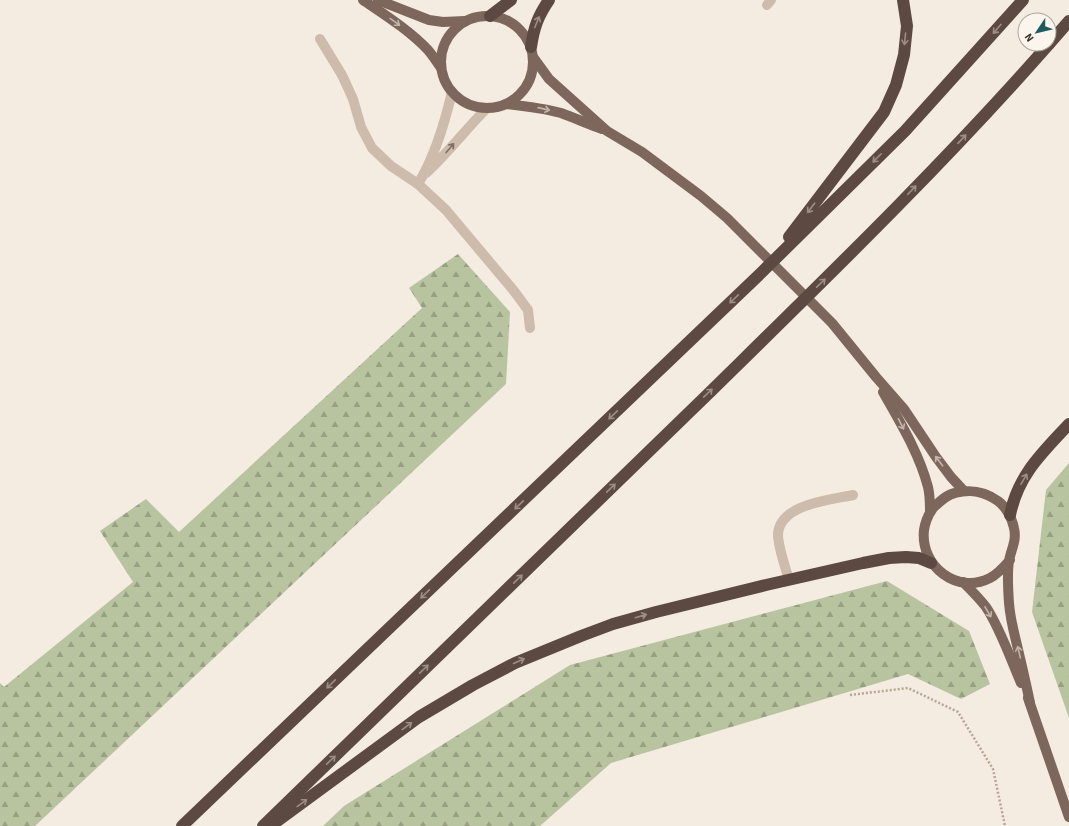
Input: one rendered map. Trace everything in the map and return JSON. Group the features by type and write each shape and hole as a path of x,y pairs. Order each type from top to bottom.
{"highway":[{"path":"490,16 511,0"},
{"path":"532,52 534,28 540,15 550,0"},
{"path":"762,272 884,112 896,86 904,55 907,26 903,0"},
{"path":"182,826 762,272 905,131 1023,0"},
{"path":"1057,35 1069,21"},
{"path":"263,826 826,279 935,167 1042,52"},
{"path":"1010,515 1013,498 1024,476 1038,457 1069,424"},
{"path":"271,826 419,717 473,685 515,663 574,639 613,624 656,612 889,558 918,558 932,563"}],"main road":[{"path":"363,0 417,40 441,68 445,81 452,92 460,100 470,105 496,108 515,99 530,81 533,67 532,52"},
{"path":"378,0 429,20 443,22 466,21 482,16 499,17 508,20 525,35 532,52 549,78 607,131"},
{"path":"441,68 443,49 446,40 452,32 466,21"},
{"path":"506,104 544,109 562,114 607,131 642,152 701,196 727,218 832,324 876,378 904,409 936,457 964,491"},
{"path":"876,378 922,467 928,489 930,512"},
{"path":"1010,560 1001,570 990,578 977,582 963,582 951,579 940,572 932,563 925,551 923,538 925,524 930,512 939,501 951,494 964,491 978,491 990,496 1002,504 1010,515 1015,529 1015,545 1010,560 1009,604 1030,704"},
{"path":"963,582 977,595 987,608 994,622 1030,704 1069,817"}],"lane":[{"path":"320,39 342,75 353,99 361,127 372,148 391,166 420,180 528,310 530,328"},
{"path":"420,180 445,121 452,92"},
{"path":"420,180 487,108"},
{"path":"789,580 779,542 779,529 784,519 792,512 802,507 853,495"}],"path":[{"path":"850,694 908,688 958,712 992,769 1005,826"}],"green space":[{"path":"458,254 510,312 506,384 35,826 0,826 0,683 4,687 133,582 100,531 146,499 179,532 422,308 409,288"},
{"path":"1069,463 1069,718 1032,612 1046,490"},
{"path":"887,581 969,631 990,684 961,699 908,674 611,763 540,826 323,826 344,806 570,665"}]}
